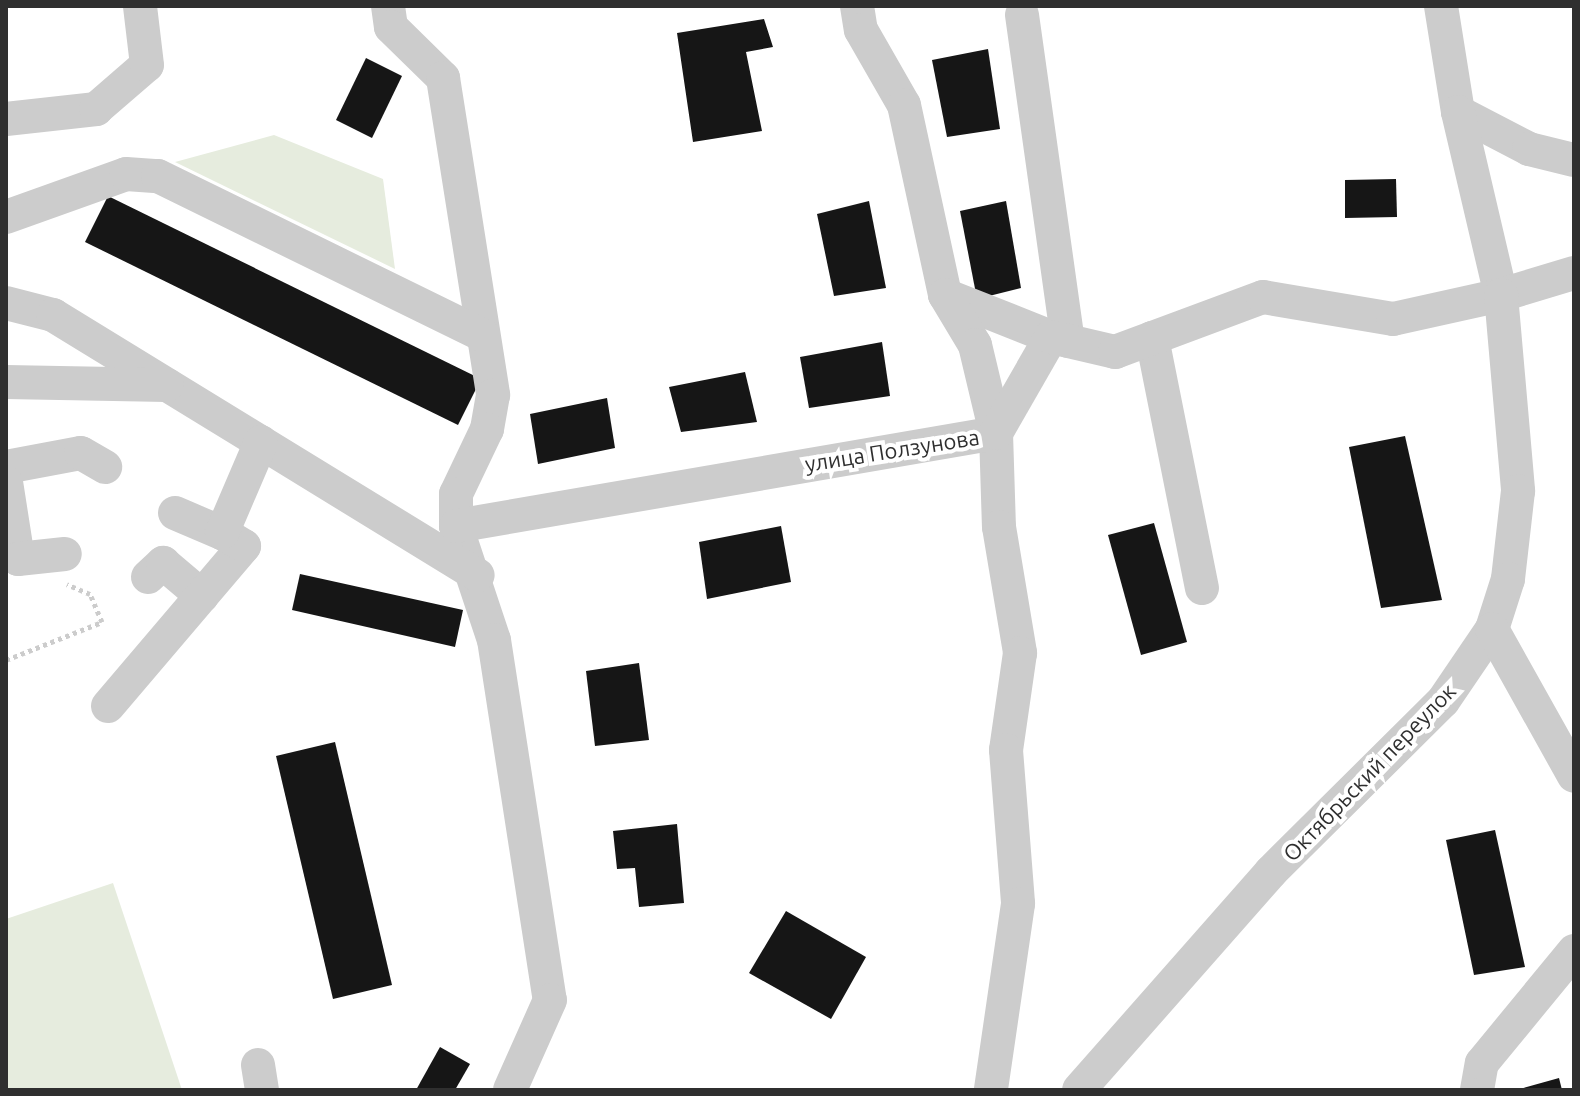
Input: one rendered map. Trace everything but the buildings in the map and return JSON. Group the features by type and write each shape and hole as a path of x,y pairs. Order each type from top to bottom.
{"street":[{"path":"6,119 96,109 147,65 140,6"},
{"path":"388,6 391,27 443,78 493,395 487,429 456,494 456,526 478,575 550,1000 510,1090"},
{"path":"857,6 861,30 904,105 945,295 975,345 996,433 999,527 1020,653 1006,750 1018,904 991,1090"},
{"name":"Октябрьский переулок","path":"1079,1090 1271,872 1443,701 1492,629 1508,579 1518,491 1501,295 1458,112 1441,6"},
{"path":"1022,15 1060,339"},
{"path":"1458,112 1529,149 1574,160"},
{"path":"6,217 126,174 158,176 483,335"},
{"path":"945,295 1060,339 1115,352 1263,297 1393,319 1501,295 1574,273"},
{"path":"6,303 53,315 478,575"},
{"path":"1152,338 1202,588"},
{"name":"улица Ползунова","path":"456,526 996,433 1060,339"},
{"path":"6,382 167,385"},
{"path":"222,533 261,442"},
{"path":"6,467 81,453 105,467"},
{"path":"6,482 18,559 62,567"},
{"path":"108,706 244,546 175,513"},
{"path":"148,577 163,563 202,596"},
{"path":"1492,629 1574,776"},
{"path":"1477,1090 1482,1063 1574,952"}],"path":[{"path":"6,660 102,622 90,594 62,567"}],"shaded area":[{"path":"274,135 383,179 395,269 175,162"},
{"path":"113,883 182,1090 6,1090 6,919"}]}
